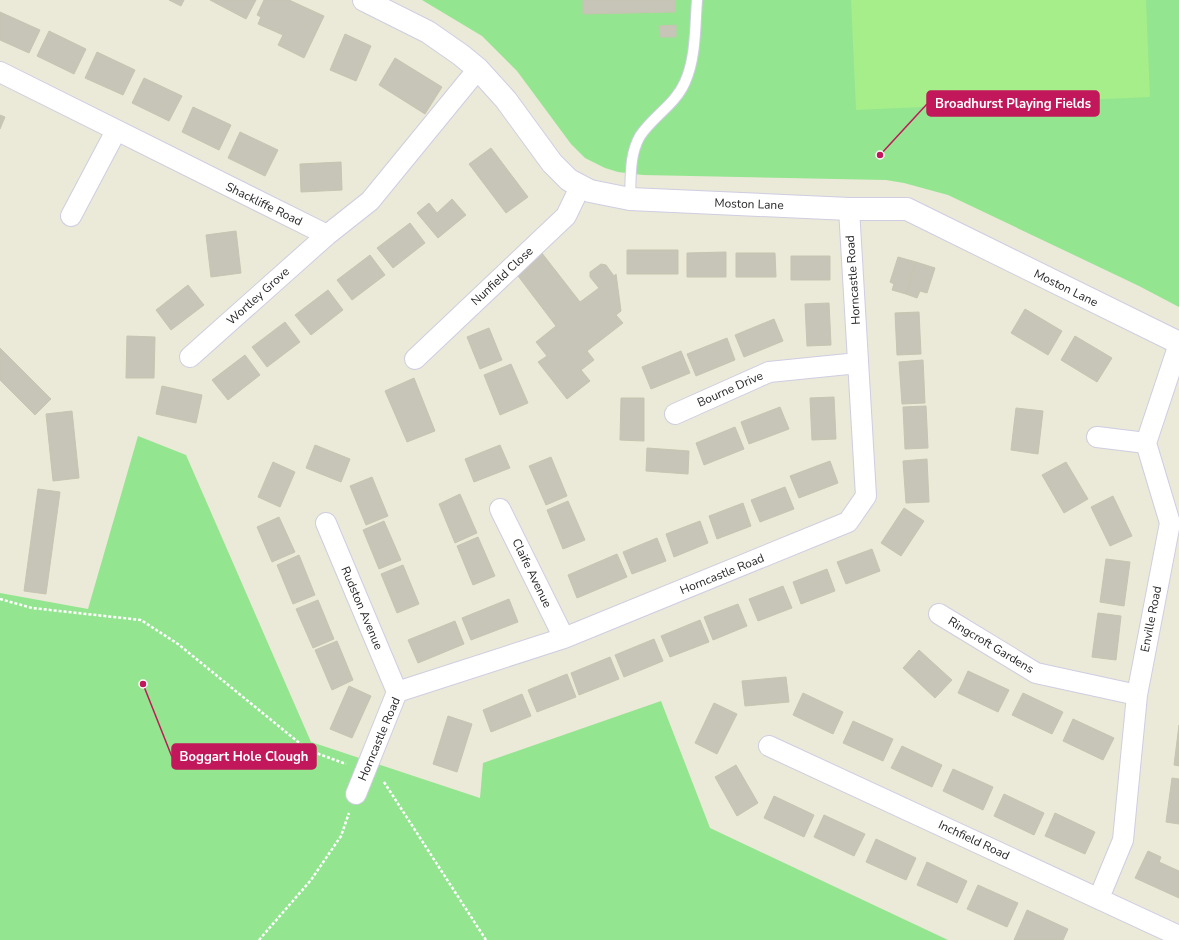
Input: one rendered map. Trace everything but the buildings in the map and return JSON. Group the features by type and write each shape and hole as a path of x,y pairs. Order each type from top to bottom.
{"street":[{"name":"Moston Lane","path":"364,0 428,32 478,69 506,100 552,164 569,180 580,187 603,195 630,199 849,209 907,209 1179,344"},
{"path":"327,235 370,201 478,69"},
{"name":"Shackliffe Road","path":"0,72 327,235"},
{"path":"71,216 116,130"},
{"name":"Nunfield Close","path":"415,359 566,216 580,187"},
{"name":"Horncastle Road","path":"356,794 397,692 564,638 848,522 866,496 849,209"},
{"name":"Wortley Grove","path":"190,357 327,235"},
{"path":"1097,437 1146,443 1179,344"},
{"name":"Bourne Drive","path":"675,414 769,372 858,363"},
{"name":"Enville Road","path":"1099,898 1123,840 1136,695 1170,523 1146,443"},
{"name":"Claife Avenue","path":"500,509 564,638"},
{"name":"Rudston Avenue","path":"326,523 397,692"},
{"name":"Ringcroft Gardens","path":"939,614 1036,673 1136,695"},
{"name":"Inchfield Road","path":"769,746 1179,936"}],"lane":[{"path":"630,199 632,155 640,136 678,96 686,81 692,55 697,0"}],"path":[{"path":"0,599 32,608 141,620 178,644 308,750 379,776 486,940"},
{"path":"259,940 312,880 341,836 356,794"}],"green space":[{"path":"422,0 1179,0 1179,307 1139,286 948,195 904,183 886,180 643,175 618,172 605,168 585,158 571,144 517,71 482,36"},
{"path":"851,0 1146,0 1150,97 856,110"},
{"path":"138,436 186,455 311,742 480,798 483,763 661,701 710,828 948,940 0,940 0,593 88,609"}],"place":[{"name":"Broadhurst Playing Fields","path":"880,155"},
{"name":"Boggart Hole Clough","path":"143,684"}]}
